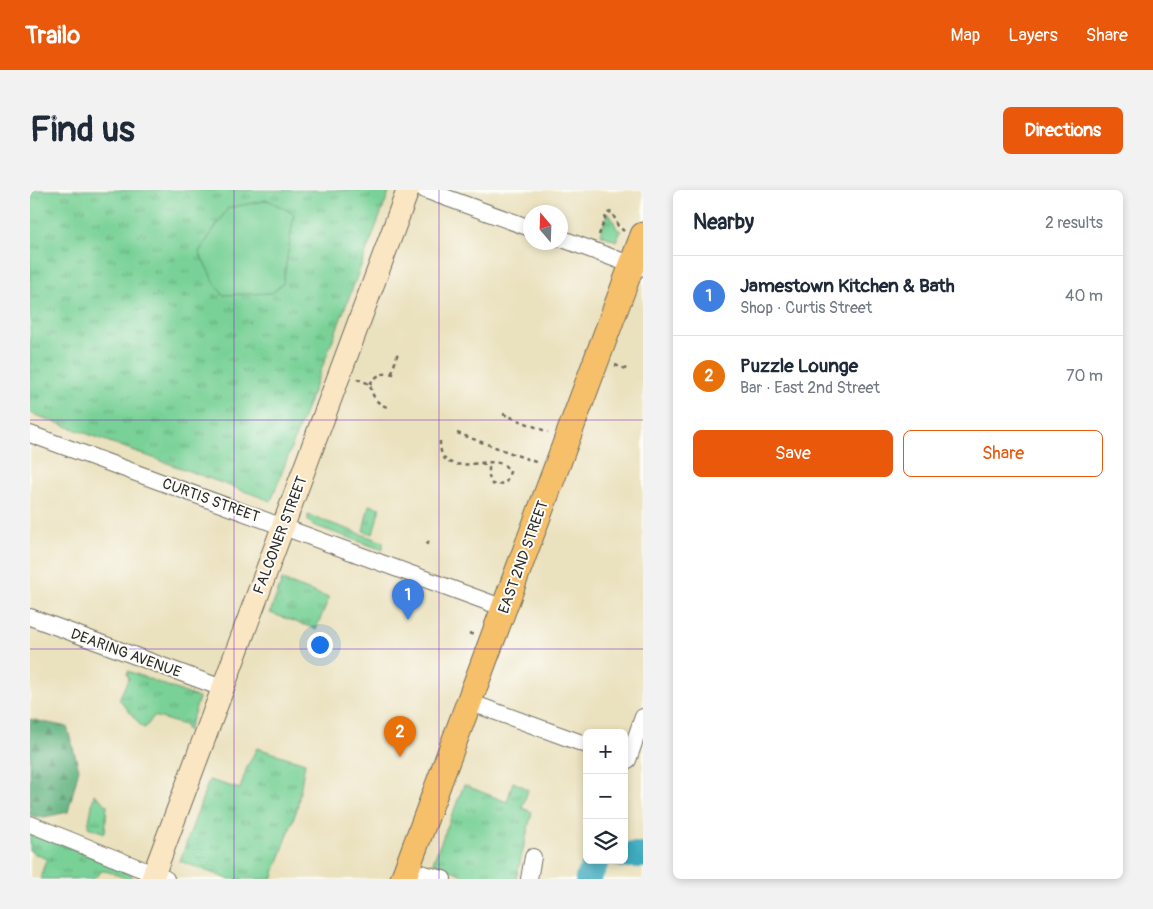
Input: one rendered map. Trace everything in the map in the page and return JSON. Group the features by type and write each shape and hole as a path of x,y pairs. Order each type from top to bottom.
{"main road":[{"name":"EAST 2ND STREET","path":"404,874 504,608 638,267 634,233"}],"street":[{"name":"FALCONER STREET","path":"157,877 222,688 284,527 408,190"},
{"path":"425,190 523,225"},
{"path":"568,241 638,267"},
{"name":"CURTIS STREET","path":"30,434 504,608"},
{"name":"DEARING AVENUE","path":"30,617 222,688"},
{"path":"468,702 583,744"},
{"path":"628,755 643,717"},
{"path":"30,824 157,877"},
{"path":"529,879 533,857"},
{"path":"404,874 443,879"}],"path":[{"path":"599,235 607,213 612,212 618,226 634,233"},
{"path":"392,373 398,352"},
{"path":"612,363 629,370"},
{"path":"387,407 377,402 371,392 370,384 377,376 384,373 398,375"},
{"path":"357,379 370,384"},
{"path":"503,414 550,432"},
{"path":"457,433 538,464"},
{"path":"440,440 442,452 454,464 501,463 510,472 506,482 497,486 492,484 489,477 489,468 482,464"},
{"path":"429,541 427,544 431,545"},
{"path":"469,633 474,635"}],"green space":[{"path":"30,190 390,190 271,501 30,413"},
{"path":"268,200 294,214 283,283 272,293 223,295 199,252 228,208"},
{"path":"610,214 617,229 621,231 616,241 600,234 607,215"},
{"path":"369,505 380,508 373,534 363,531"},
{"path":"308,515 383,542 383,550 313,525 308,521"},
{"path":"282,580 329,598 316,629 270,613"},
{"path":"128,671 199,698 188,731 184,725 154,716 145,728 142,727 119,699 129,678 127,675"},
{"path":"30,719 67,727 79,769 68,812 39,818 30,815"},
{"path":"257,748 305,763 297,809 272,879 228,879 180,861 209,780 240,789 247,767"},
{"path":"513,782 528,790 522,808 532,812 516,879 471,879 433,862 464,785 507,802"},
{"path":"94,794 107,805 105,833 88,827"},
{"path":"30,833 69,847 132,875 132,879 102,871 93,879 40,879 46,859 30,851"}],"waterway":[{"path":"628,855 643,855"},
{"path":"588,879 595,864"}],"place":[{"name":"Jamestown Kitchen & Bath","path":"408,620"},
{"name":"Puzzle Lounge","path":"400,757"}]}
